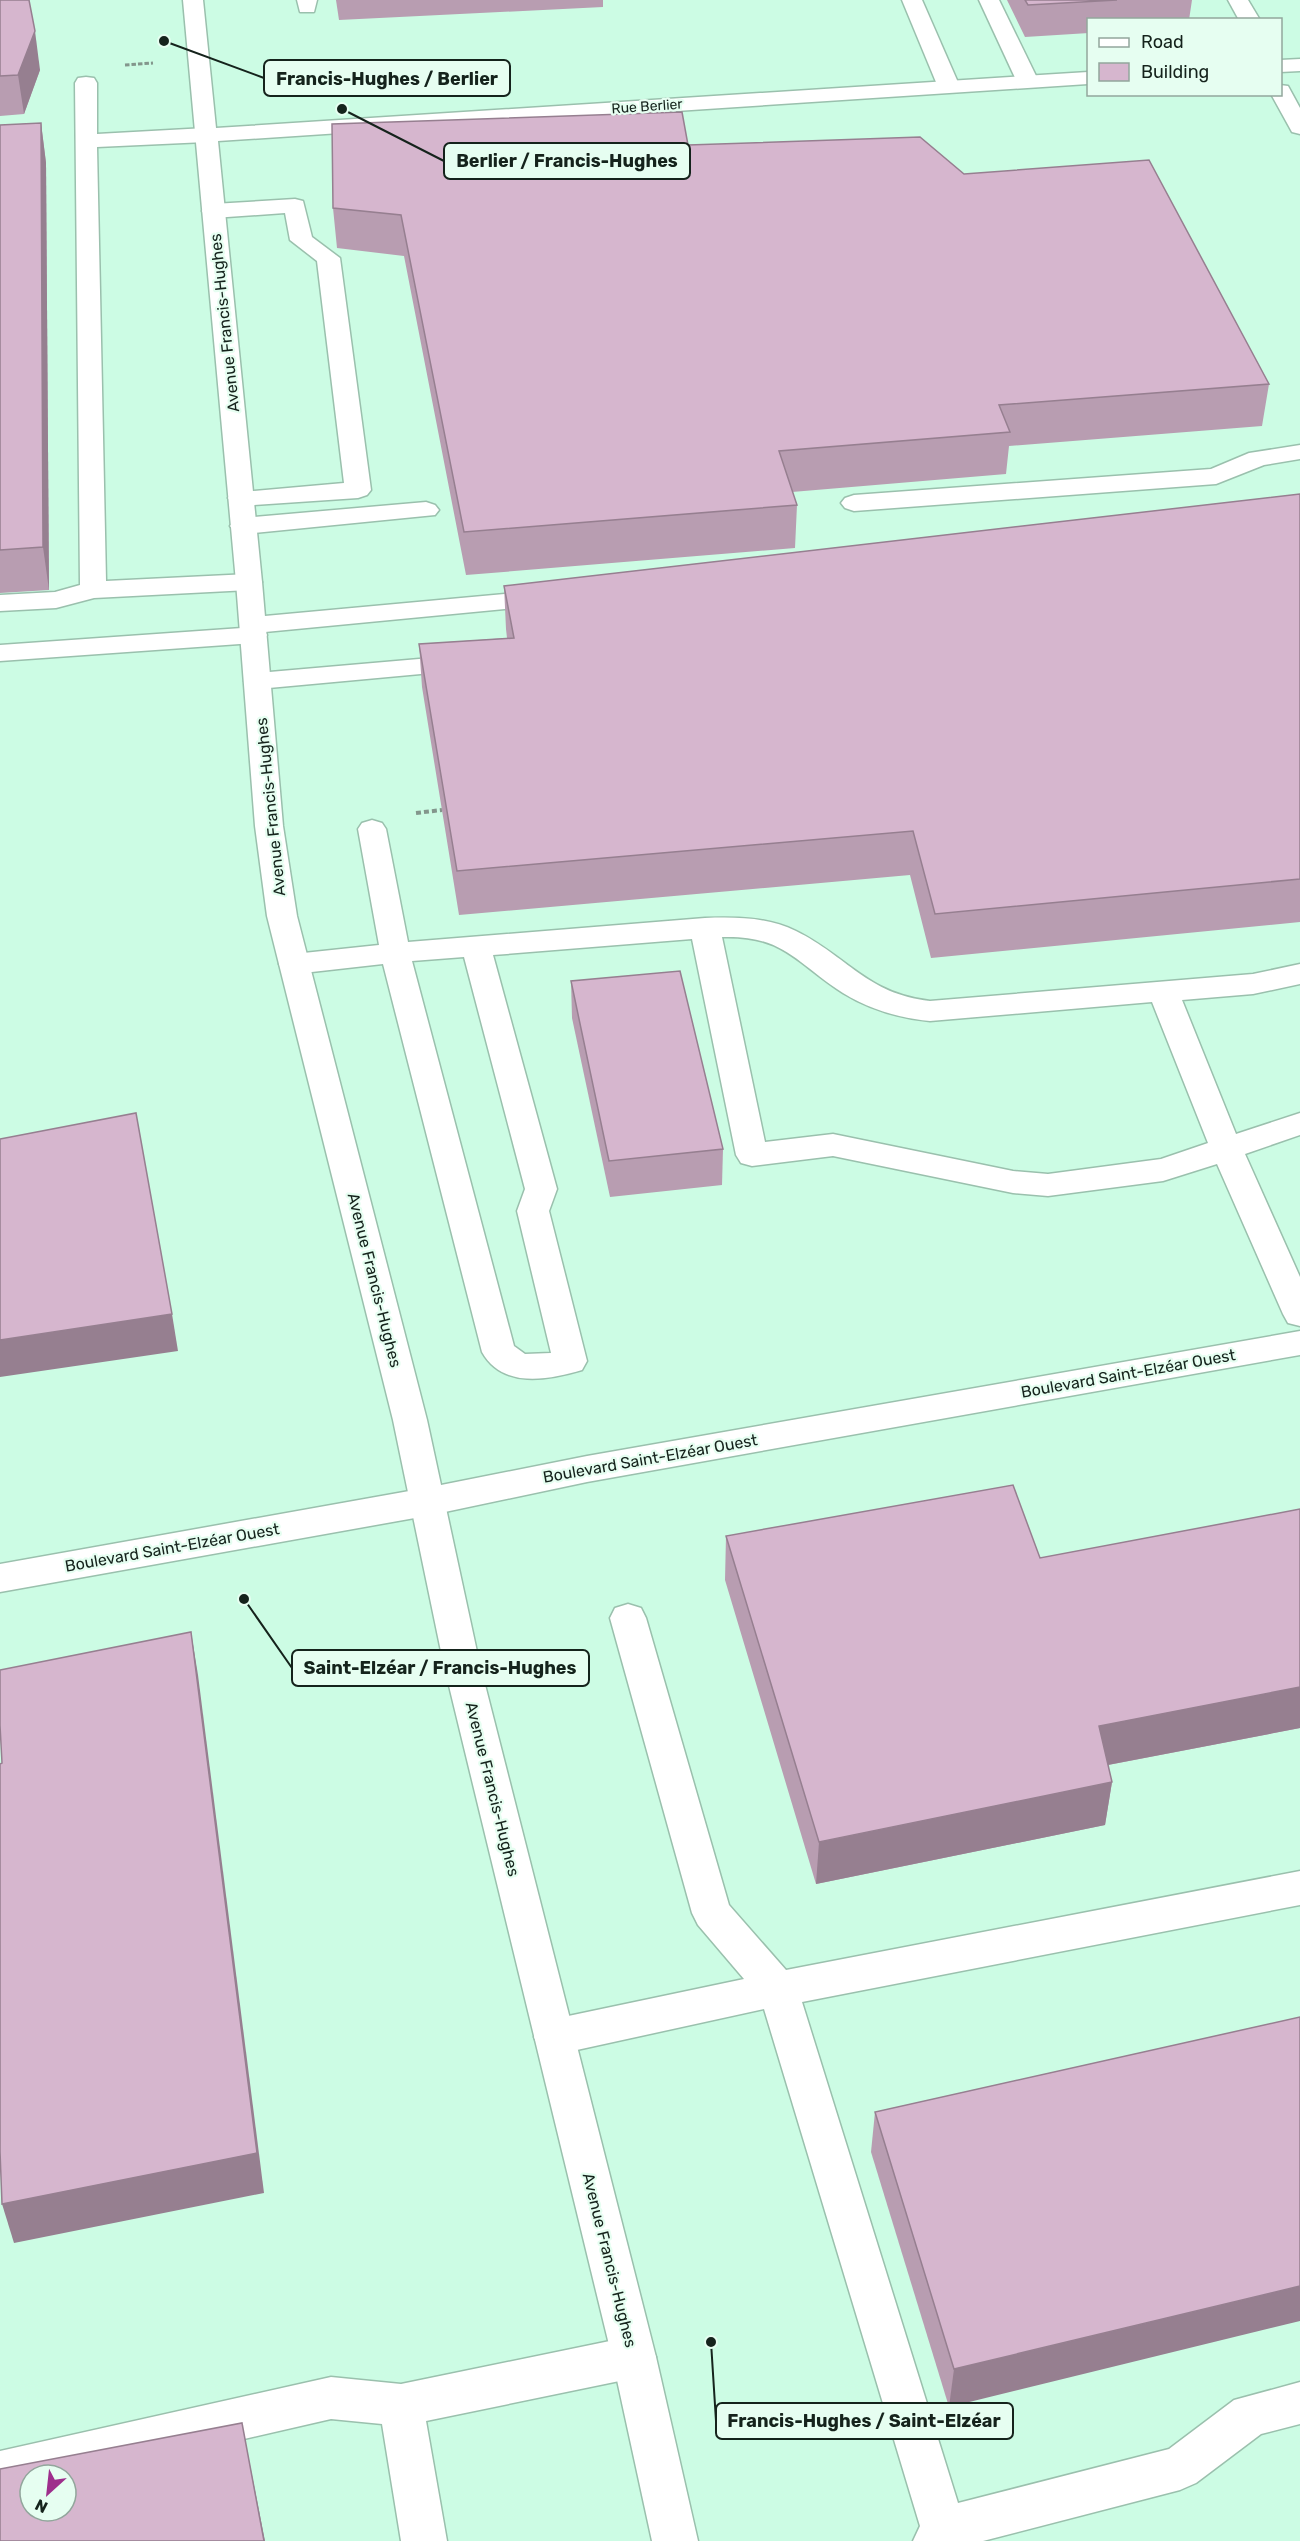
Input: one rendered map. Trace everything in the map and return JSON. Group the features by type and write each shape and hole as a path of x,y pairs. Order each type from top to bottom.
{"street":[{"name":"Avenue Francis-Hughes","path":"194,0 254,630 274,871 282,916 408,1412 461,1661 634,2357 675,2541"},
{"path":"912,0 949,87"},
{"path":"988,0 1028,82"},
{"path":"1238,0 1249,18"},
{"path":"1282,66 1300,65"},
{"name":"Rue Berlier","path":"86,141 1087,78"},
{"path":"86,83 93,590"},
{"path":"1282,93 1300,127"},
{"path":"213,211 296,206 301,240 328,258 358,490 241,498"},
{"path":"854,503 1216,476 1258,458 1300,452"},
{"path":"306,494 309,520"},
{"path":"243,526 426,510"},
{"path":"0,603 56,600 93,590 249,582"},
{"path":"0,653 254,630 574,596"},
{"path":"258,681 494,661"},
{"path":"372,829 395,953 499,1352 507,1361 522,1367 540,1368 570,1361 532,1211 541,1189 476,946"},
{"path":"294,964 476,946 736,926 777,934 798,945 864,992 888,1003 913,1010 930,1011 1253,984 1300,974"},
{"path":"705,928 752,1155 833,1145 1013,1182 1047,1185 1094,1181 1163,1170 1300,1124"},
{"path":"1163,991 1186,1056 1300,1314"},
{"name":"Boulevard Saint-Elzéar Ouest","path":"0,1578 426,1502 587,1469 1300,1343"},
{"path":"628,1618 712,1913 778,1989 942,2537 1180,2468 1250,2415 1300,2403"},
{"path":"554,2037 778,1989 1300,1888"},
{"path":"0,2473 331,2398 401,2405 634,2357"},
{"path":"401,2405 424,2541"}],"shaded area":[{"path":"0,0 1300,0 1300,2541 0,2541"}],"building":[{"path":"0,0 29,0 35,31 18,75 0,76"},
{"path":"1025,0 1117,0 1028,5"},
{"path":"682,112 688,145 920,137 964,174 1149,160 1269,384 999,405 1010,432 779,451 797,505 464,532 401,215 333,208 332,124"},
{"path":"41,123 43,547 0,550 0,125"},
{"path":"1300,494 1300,879 935,914 913,831 457,871 419,644 514,638 504,586"},
{"path":"680,971 723,1149 609,1161 571,981"},
{"path":"136,1113 172,1314 0,1340 0,1139"},
{"path":"1013,1485 1040,1558 1300,1509 1300,1687 1099,1726 1112,1782 819,1842 726,1536"},
{"path":"191,1632 257,2153 2,2204 0,2151 0,1764 2,1763 0,1670"},
{"path":"1300,2017 1300,2286 954,2369 875,2112"},
{"path":"242,2423 264,2541 0,2541 0,2469 18,2466 18,2523 78,2523 78,2463 32,2463"}],"place":[{"name":"Francis-Hughes / Berlier","path":"164,41"},
{"name":"Berlier / Francis-Hughes","path":"342,109"},
{"name":"Saint-Elzéar / Francis-Hughes","path":"244,1599"},
{"name":"Francis-Hughes / Saint-Elzéar","path":"711,2342"}]}
